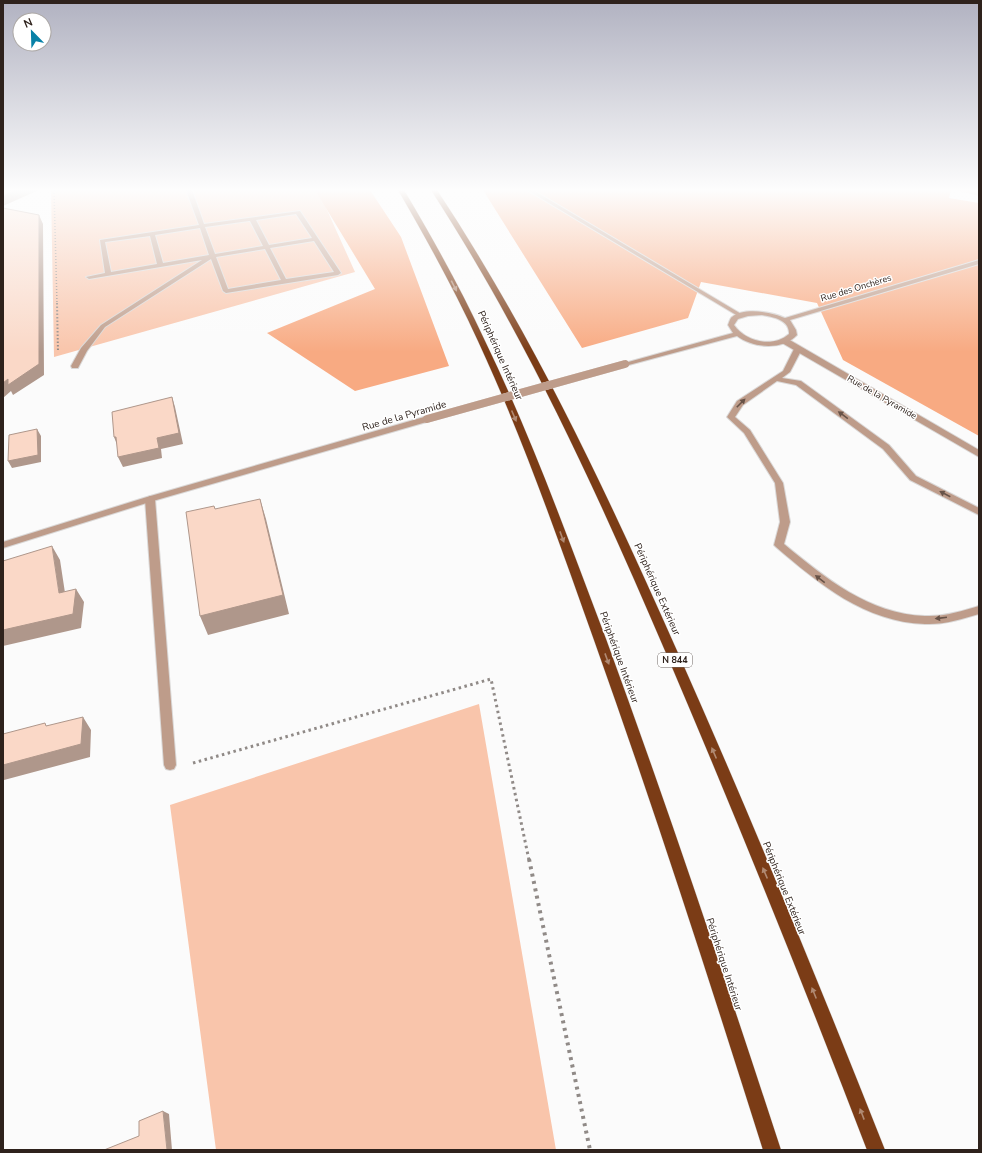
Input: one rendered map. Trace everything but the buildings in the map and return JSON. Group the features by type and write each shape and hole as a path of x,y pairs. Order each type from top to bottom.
{"highway":[{"name":"Périphérique Intérieur","path":"432,244 476,332 530,452 558,525 659,806 709,954 772,1150"},
{"name":"Périphérique Extérieur","path":"468,244 491,280 591,470 686,686 757,854 876,1150"}],"street":[{"path":"103,244 108,274"},
{"path":"155,244 160,265"},
{"path":"209,244 226,291 338,273 319,244"},
{"path":"264,244 284,282"},
{"path":"89,277 286,244"},
{"path":"620,244 740,315"},
{"path":"75,366 88,345 103,326 151,294 213,256"},
{"name":"Rue des Onchères","path":"784,320 979,262"},
{"path":"762,313 784,320 793,327 794,331 790,339 768,344 756,342 736,334 731,325 732,321 740,315 762,313"},
{"name":"Rue de la Pyramide","path":"3,545 150,499 625,364 736,334"},
{"name":"Rue de la Pyramide","path":"785,341 979,454"},
{"path":"798,349 786,372 740,403 731,417 747,432 779,482 785,522 779,545 837,592 894,616 925,620 954,616 979,610"},
{"path":"776,379 798,383 886,447 913,478 979,512"},
{"path":"150,499 170,766"}],"path":[{"path":"55,244 58,353 65,360 75,366"},
{"path":"170,766 191,764 491,679 590,1150"}],"shaded area":[{"path":"52,244 342,244 355,272 54,357"},
{"path":"348,244 404,244 449,366 355,391 267,333 375,289"},
{"path":"517,244 979,244 979,436 843,360 817,303 701,282 688,318 582,348"},
{"path":"479,704 556,1150 216,1150 170,805"}]}
